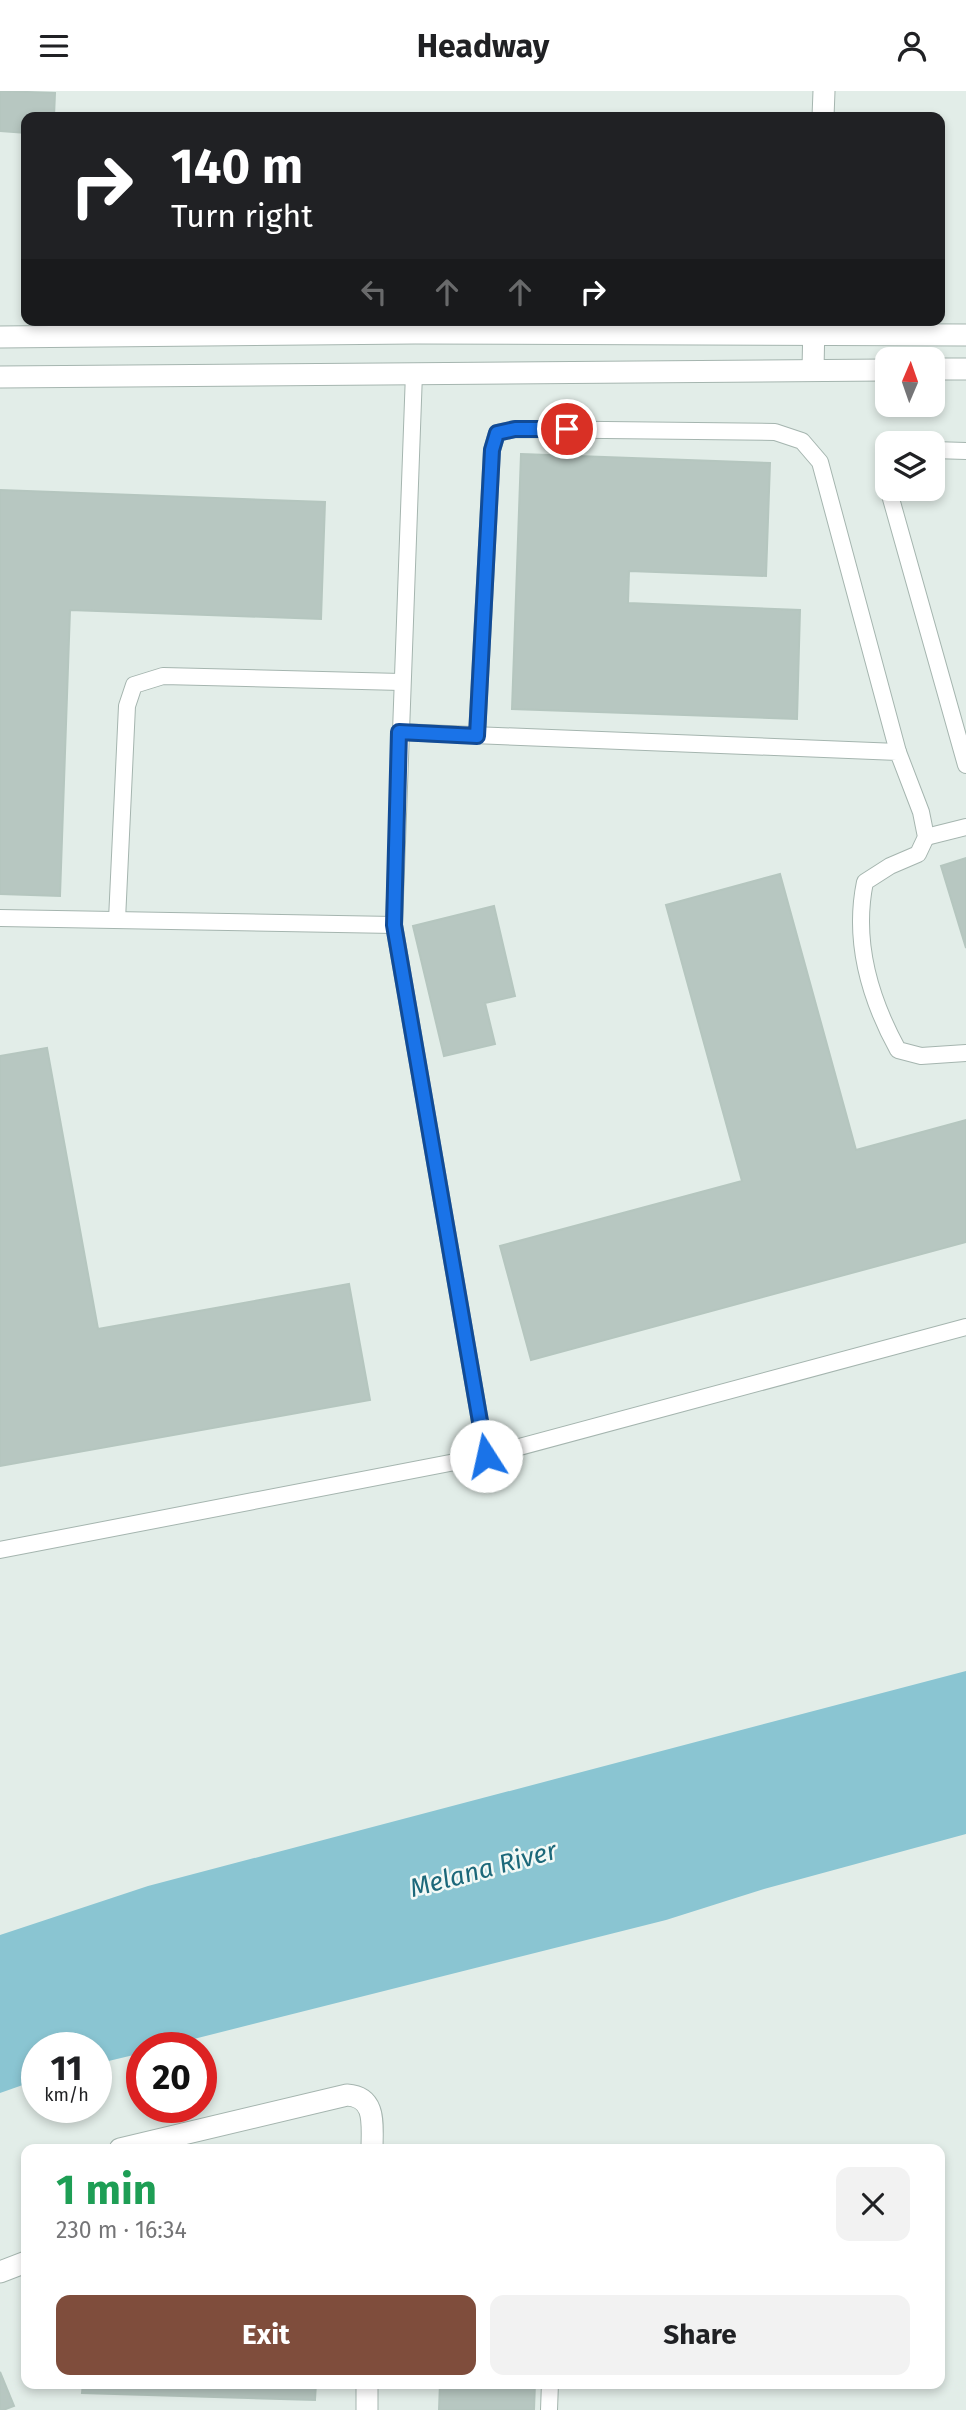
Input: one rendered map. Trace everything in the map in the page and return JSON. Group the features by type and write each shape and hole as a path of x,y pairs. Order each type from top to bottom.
{"street":[{"path":"823,112 824,91"},
{"path":"813,328 813,370"},
{"path":"0,337 813,328 966,335"},
{"path":"414,373 415,333"},
{"path":"945,369 966,369"},
{"path":"0,377 875,370"},
{"path":"141,2144 347,2095 364,2100 372,2115 372,2144"},
{"path":"0,2272 21,2264"},
{"path":"366,2410 368,2389"}],"lane":[{"path":"414,373 394,925 486,1456"},
{"path":"477,736 492,450 497,433 515,429 775,432 802,440 820,462 898,753 921,812 926,837 918,854 890,866 864,882 859,910 867,979 898,1050 921,1056 966,1053"},
{"path":"945,450 966,451"},
{"path":"892,501 966,765"},
{"path":"117,920 127,706 134,685 163,676 401,682"},
{"path":"399,732 898,753"},
{"path":"926,837 966,827"},
{"path":"0,918 394,925"},
{"path":"0,1550 486,1456 966,1327"},
{"path":"549,2410 550,2389"}],"water":[{"name":"Melana River","path":"966,1671 966,1834 764,1889 666,1920 217,2033 126,2032 126,2057 112,2060 112,2032 21,2032 21,2086 0,2093 0,1935 148,1886"}],"building":[{"path":"0,91 55,93 54,112 21,112 21,133 0,131"},
{"path":"521,454 770,463 766,576 629,571 628,603 800,610 797,719 512,709"},
{"path":"0,490 325,502 321,619 70,610 60,896 0,894"},
{"path":"966,858 966,948 941,866"},
{"path":"780,874 856,1150 966,1120 966,1242 531,1360 500,1246 742,1181 666,905"},
{"path":"494,906 515,996 485,1003 495,1044 444,1056 413,926"},
{"path":"47,1048 98,1329 349,1284 370,1400 0,1466 0,1056"},
{"path":"0,2372 14,2406 3,2410 0,2410"},
{"path":"82,2389 316,2389 315,2400 82,2393"},
{"path":"440,2389 535,2389 534,2410 439,2410"}],"route":[{"path":"486,1456 394,925 392,902 399,732 477,736 492,450 497,433 515,429 567,429"}]}
